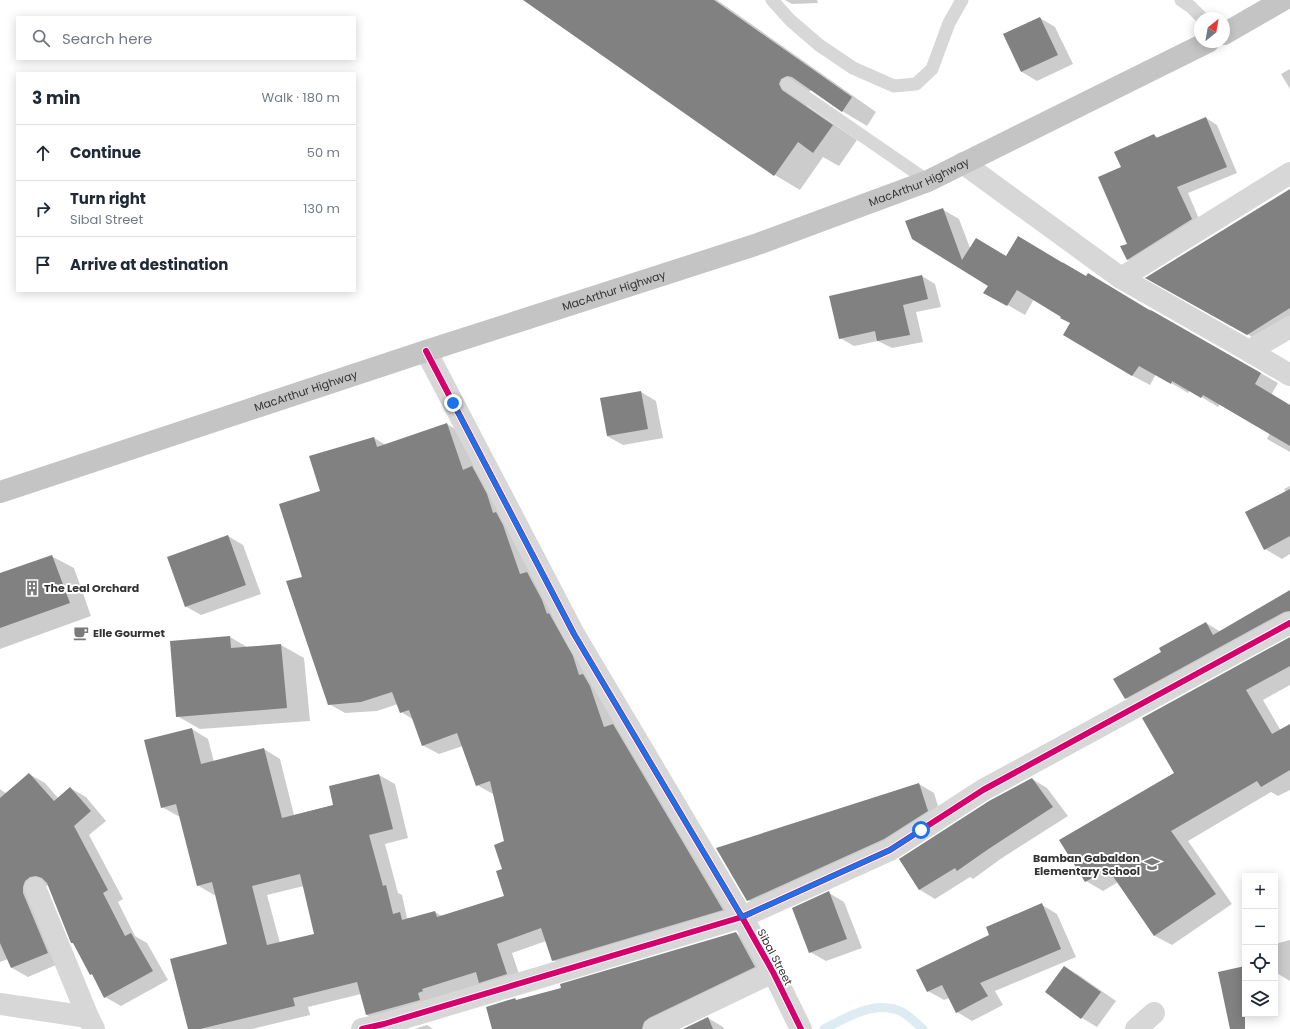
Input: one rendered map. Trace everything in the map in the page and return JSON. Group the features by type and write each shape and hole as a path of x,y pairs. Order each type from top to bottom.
{"highway":[{"path":"1230,31 1283,0"},
{"name":"MacArthur Highway","path":"0,492 426,351 755,245 928,180 1196,48"}],"street":[{"path":"963,163 1122,278 1290,375"},
{"path":"1122,278 1290,173"},
{"path":"1249,352 1290,327"},
{"name":"Sibal Street","path":"426,351 574,634 742,917 773,972 801,1029"},
{"path":"362,1029 384,1024 742,917 890,850 983,790 1290,623"},
{"path":"35,888 91,1023"},
{"path":"654,1029 773,972"},
{"path":"0,1004 91,1023"},
{"path":"1136,1029 1154,1013"}],"lane":[{"path":"772,0 790,20 819,45 853,68 894,86 916,84 932,69 949,24 962,0"},
{"path":"1181,0 1196,12"},
{"path":"787,84 928,180"}],"building":[{"path":"523,0 714,0 852,97 842,112 792,77 787,76 781,79 779,84 782,90 833,125 813,153 798,142 774,176"},
{"path":"1040,17 1058,55 1021,72 1003,34"},
{"path":"1206,117 1227,167 1177,187 1192,219 1127,260 1120,246 1127,244 1098,177 1121,167 1114,152 1154,134 1156,138"},
{"path":"1290,189 1290,308 1247,335 1145,278"},
{"path":"943,208 962,260 976,238 1006,256 1018,236 1086,276 1088,273 1151,311 1149,309 1261,373 1255,384 1290,405 1290,446 1203,395 1201,398 1172,381 1171,384 1139,366 1132,376 1063,335 1070,323 1017,290 1007,306 983,293 988,286 912,239 905,221"},
{"path":"922,275 928,299 903,305 910,335 877,341 875,331 839,339 829,296"},
{"path":"641,391 648,429 607,436 600,398"},
{"path":"447,423 463,470 472,466 487,494 493,513 496,512 503,525 520,574 527,572 542,600 547,614 549,613 573,656 579,675 583,674 590,686 604,727 613,724 723,910 552,961 541,928 497,944 507,974 479,983 476,972 422,989 423,991 418,993 420,1000 366,1015 357,982 293,998 295,1006 200,1029 188,1029 170,959 227,944 212,882 197,886 176,804 161,808 144,740 192,728 201,764 264,748 282,818 333,805 329,786 379,774 393,829 369,835 383,886 386,885 393,914 400,912 402,920 435,911 437,917 504,896 496,871 502,869 494,845 504,841 490,781 476,786 457,733 422,746 409,710 400,713 392,692 361,702 328,705 286,581 302,577 279,504 320,491 309,456 374,437 377,447","holes":["300,874 314,934 267,945 252,886"]},
{"path":"1290,489 1290,536 1264,550 1245,512"},
{"path":"228,535 246,585 185,607 167,557"},
{"name":"The Leal Orchard","path":"52,555 70,603 0,628 0,573"},
{"path":"1290,590 1290,611 1284,612 1125,699 1113,679 1161,652 1159,648 1206,622 1213,635"},
{"path":"230,636 231,648 281,644 287,708 176,717 170,641"},
{"path":"1290,637 1290,666 1246,690 1272,734 1290,724 1290,770 1261,787 1257,781 1171,831 1216,894 1154,936 1108,869 1085,882 1059,840 1174,773 1142,718"},
{"path":"29,773 54,801 70,787 91,811 74,826 108,890 103,893 125,936 131,933 153,971 104,998 92,974 90,975 73,943 71,943 47,883 42,878 36,876 30,877 25,881 23,893 48,953 11,968 0,943 0,798"},
{"path":"1032,778 1053,807 957,871 955,868 919,890 899,859 989,801"},
{"path":"919,783 928,811 884,839 747,901 716,848"},
{"path":"829,891 847,939 809,953 792,908"},
{"path":"1042,903 1061,949 980,983 988,996 956,1013 942,985 927,992 916,970 989,935 986,927"},
{"path":"736,932 755,967 649,1018 644,1022 642,1029 492,1029 486,1007 515,998 516,1000 561,988 560,984"},
{"path":"1064,966 1101,992 1081,1019 1045,992"},
{"path":"1242,967 1242,1017 1245,1017 1245,1029 1230,1029 1218,972"},
{"path":"708,1017 713,1029 683,1029"}],"waterway":[{"path":"824,1029 863,1011 883,1007 904,1013 923,1029"}],"cycle path":[{"path":"426,351 574,634 742,917 773,972 801,1029"},
{"path":"362,1029 384,1024 742,917 890,850 983,790 1290,623"}],"place":[{"name":"The Leal Orchard","path":"32,588"},
{"name":"Elle Gourmet","path":"81,633"},
{"name":"Bamban Gabaldon Elementary School","path":"1152,864"}],"route":[{"path":"453,403 574,634 742,917 890,850 921,830"}]}
